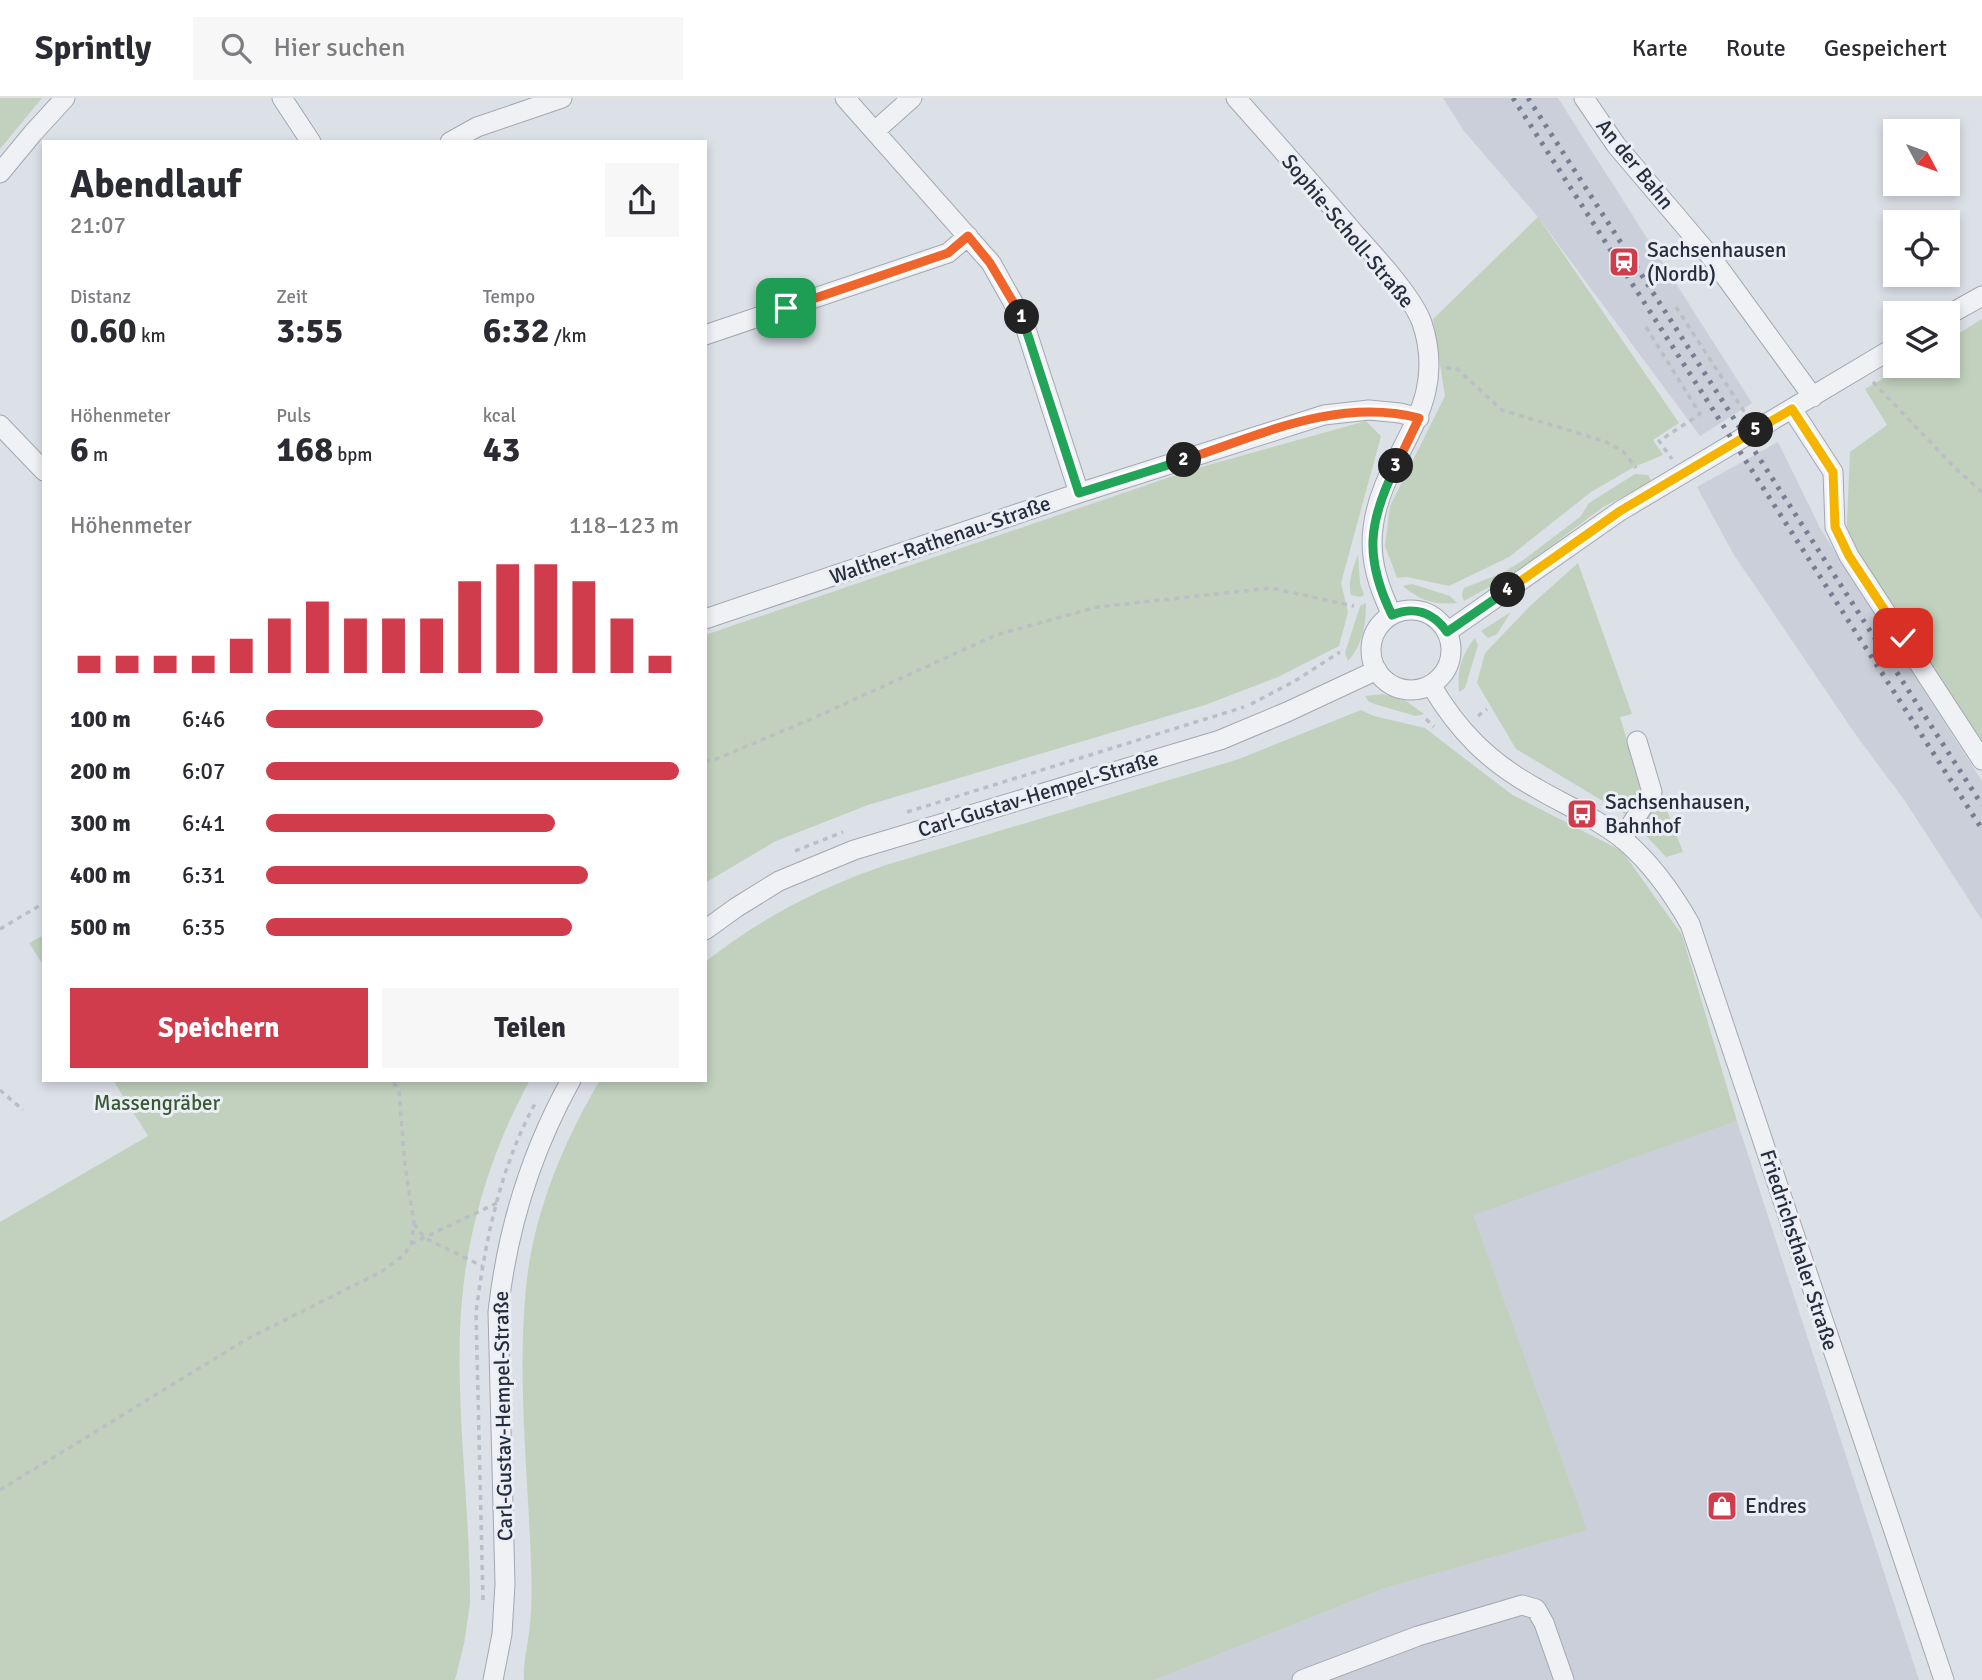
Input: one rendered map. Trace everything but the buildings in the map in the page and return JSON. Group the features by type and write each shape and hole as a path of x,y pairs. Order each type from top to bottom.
{"street":[{"path":"0,173 65,98"},
{"path":"282,98 310,140"},
{"path":"454,140 477,127 562,98"},
{"path":"845,98 990,263 1023,320 1079,493"},
{"path":"875,131 912,98"},
{"name":"Sophie-Scholl-Straße","path":"1236,98 1379,260 1421,320 1430,367 1419,418 1381,495 1373,528 1373,558 1380,591 1392,615"},
{"name":"An der Bahn","path":"1584,98 1616,145 1711,257 1812,397"},
{"path":"707,334 948,253 968,236"},
{"path":"1960,308 1982,296"},
{"path":"1447,632 1620,511 1883,354"},
{"path":"1792,409 1833,472 1835,527 1849,556 1982,760"},
{"name":"Walther-Rathenau-Straße","path":"707,618 1079,493 1324,415 1369,410 1419,418"},
{"path":"0,425 42,469"},
{"path":"1413,610 1423,612 1441,623 1447,632 1451,643 1451,656 1440,677 1431,685 1407,690 1384,680 1377,670 1372,658 1375,633 1392,615 1413,610"},
{"name":"Carl-Gustav-Hempel-Straße","path":"707,929 779,881 854,850 1220,740 1377,670"},
{"name":"Friedrichsthaler Straße","path":"1431,685 1457,725 1485,754 1534,787 1622,839 1653,868 1671,890 1690,924 1944,1680"},
{"path":"1622,839 1651,792 1637,741"},
{"name":"Carl-Gustav-Hempel-Straße","path":"493,1680 502,1634 505,1584 499,1407 498,1312 501,1284 519,1199 537,1150 570,1082"},
{"path":"1302,1680 1418,1636 1522,1605 1536,1609 1544,1623 1564,1680"}],"path":[{"path":"1676,307 1745,413"},
{"path":"1646,327 1700,414 1659,441 1672,459"},
{"path":"1446,368 1455,368 1503,410 1604,441 1623,451 1636,468"},
{"path":"1873,382 1955,468 1982,492"},
{"path":"707,761 809,720 996,635 1097,607 1271,588 1354,606"},
{"path":"1247,706 1295,681 1339,652"},
{"path":"1478,716 1487,709"},
{"path":"0,929 42,904"},
{"path":"0,1490 247,1339 381,1272 404,1255 411,1244 414,1224 405,1165 399,1092 394,1082"},
{"path":"0,1090 23,1110"},
{"path":"411,1244 497,1203"},
{"path":"414,1224 425,1238 482,1266"}],"shaded area":[{"path":"1443,98 1558,98 1752,403 1700,436 1538,217 1464,131"},
{"path":"1778,442 1820,528 1982,781 1982,920 1905,801 1856,735 1734,555 1697,487"},
{"path":"1737,1121 1919,1680 1154,1680 1385,1588 1586,1530 1472,1214"}],"green space":[{"path":"0,98 42,98 0,149"},
{"path":"1538,217 1679,423 1653,440 1663,455 1634,467 1591,492 1509,557 1449,586 1407,577 1397,578 1385,546 1390,506 1445,396 1433,319"},
{"path":"1982,319 1982,748 1846,544 1850,452 1887,425 1865,389 1884,378 1960,378 1960,333"},
{"path":"1366,421 1381,436 1341,583 1348,612 1339,646 1278,677 1205,705 868,805 776,841 707,882 707,634 1194,469"},
{"path":"1635,474 1648,475 1652,482 1603,507 1518,571 1464,601 1464,588 1502,573 1522,561 1580,517 1589,503"},
{"path":"1358,554 1360,583 1364,595 1360,597 1351,595 1350,590"},
{"path":"1578,563 1632,714 1620,717 1641,786 1628,816 1516,749 1477,683 1485,653 1530,606"},
{"path":"1412,584 1450,596 1457,603 1435,602 1422,598 1403,586"},
{"path":"1366,603 1363,634 1348,661 1345,653 1360,606"},
{"path":"1511,612 1497,634 1488,638 1481,631"},
{"path":"1475,638 1478,645 1465,688 1459,692 1461,664"},
{"path":"1383,694 1406,701 1424,714 1416,716 1374,704 1365,696"},
{"path":"1361,710 1374,716 1425,728 1511,794 1622,851 1682,935 1737,1121 1473,1215 1587,1530 1385,1588 1154,1680 524,1680 532,1590 523,1391 526,1288 535,1233 552,1180 562,1154 599,1082 707,1082 707,960 769,918 814,894 886,865 1239,759"},
{"path":"1666,808 1683,852 1666,857 1637,826 1646,814"},
{"path":"42,936 42,963 29,943"},
{"name":"Massengräber","path":"114,1082 529,1082 502,1139 480,1201 462,1297 460,1398 470,1603 455,1680 0,1680 0,1222 148,1136"}],"railway":[{"path":"1513,98 1982,829"},
{"path":"1528,98 1982,805"}],"place":[{"name":"Sachsenhausen (Nordb)","path":"1624,262"},
{"name":"Sachsenhausen, Bahnhof","path":"1582,814"},
{"name":"Endres","path":"1722,1506"}],"route":[{"path":"786,308 948,253 968,236 990,263 1023,320 1079,493 1324,415 1369,410 1419,418 1381,495 1373,528 1373,558 1380,591 1392,615 1402,611 1423,612 1441,623 1447,632 1620,511 1792,409 1833,472 1835,527 1849,556 1903,638"}]}
